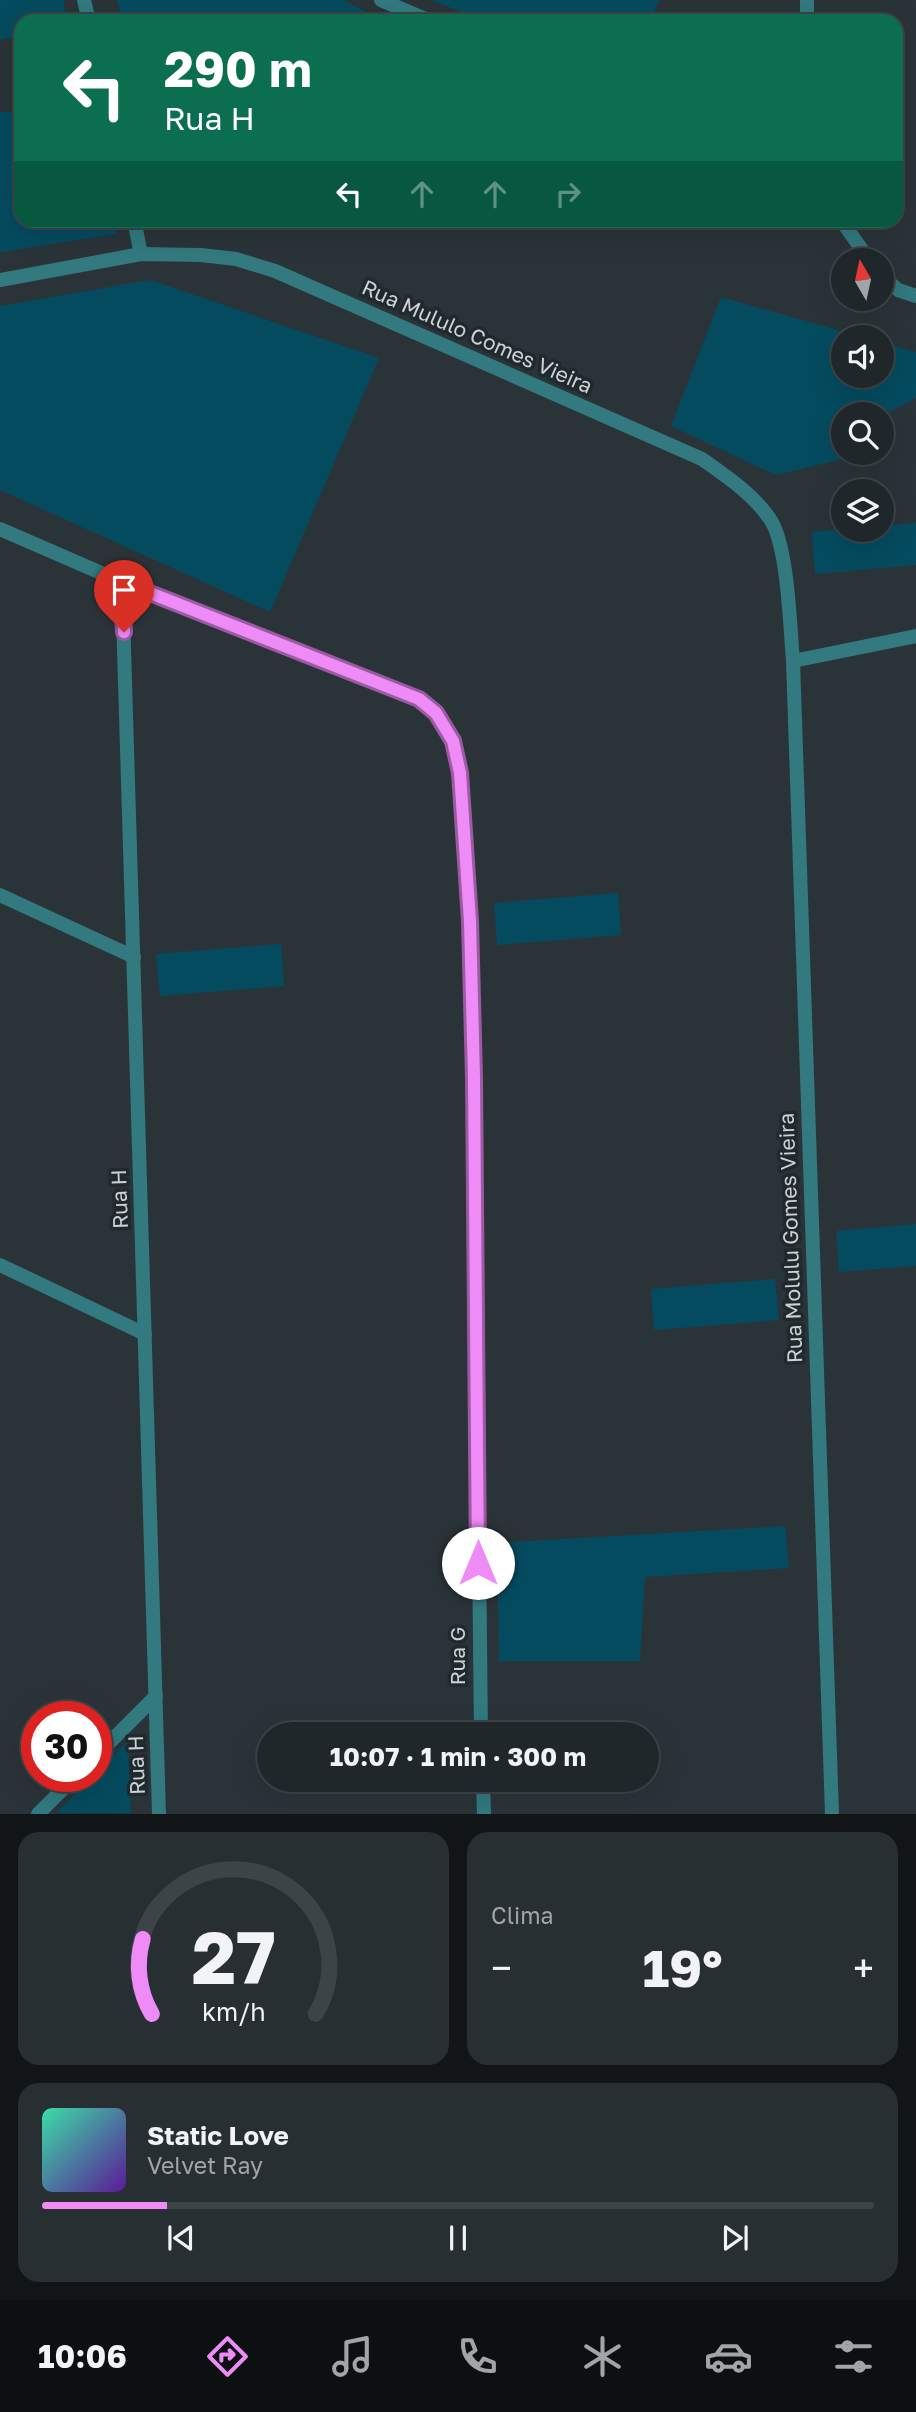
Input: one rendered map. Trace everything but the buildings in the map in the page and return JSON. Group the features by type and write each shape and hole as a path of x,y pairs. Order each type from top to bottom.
{"street":[{"path":"381,0 414,14"},
{"path":"136,228 141,254"},
{"path":"847,228 861,248"},
{"name":"Rua Mululo Comes Vieira","path":"0,280 141,254 201,255 236,259 275,271 702,459 744,489 772,521 783,559 793,661"},
{"path":"894,286 916,296"},
{"name":"Rua G","path":"0,529 122,582 419,699 436,713 453,741 460,773 470,921 481,1722"},
{"name":"Rua H","path":"122,582 159,1814"},
{"path":"793,661 916,636"},
{"name":"Rua Molulu Gomes Vieira","path":"793,661 832,1814"},
{"path":"0,895 134,957"},
{"path":"0,1265 145,1334"},
{"path":"112,1740 156,1696"},
{"path":"38,1814 60,1792"},
{"path":"483,1792 484,1814"}],"shaded area":[{"path":"0,0 63,0 66,14 14,14 14,37 0,40"},
{"path":"117,0 343,0 370,14 120,14"},
{"path":"431,0 659,0 653,14 466,14"},
{"path":"14,111 14,228 115,228 116,234 0,252 0,112"},
{"path":"150,280 379,358 270,612 0,490 0,306"},
{"path":"721,297 831,328 831,388 894,388 894,346 916,352 916,398 894,410 894,402 831,402 831,462 776,475 671,426"},
{"path":"916,523 916,565 815,574 812,532 831,530 831,542 894,542 894,525"},
{"path":"618,893 621,935 497,945 494,903"},
{"path":"281,944 284,986 160,996 156,954"},
{"path":"916,1224 916,1266 839,1272 836,1231"},
{"path":"775,1279 779,1320 654,1330 651,1289"},
{"path":"785,1526 789,1568 645,1577 640,1661 499,1661 497,1543"},
{"path":"128,1740 131,1813 56,1813 77,1792 112,1792 112,1756"}],"route":[{"path":"124,632 122,582 419,699 436,713 453,741 460,773 470,921 478,1563"}]}
